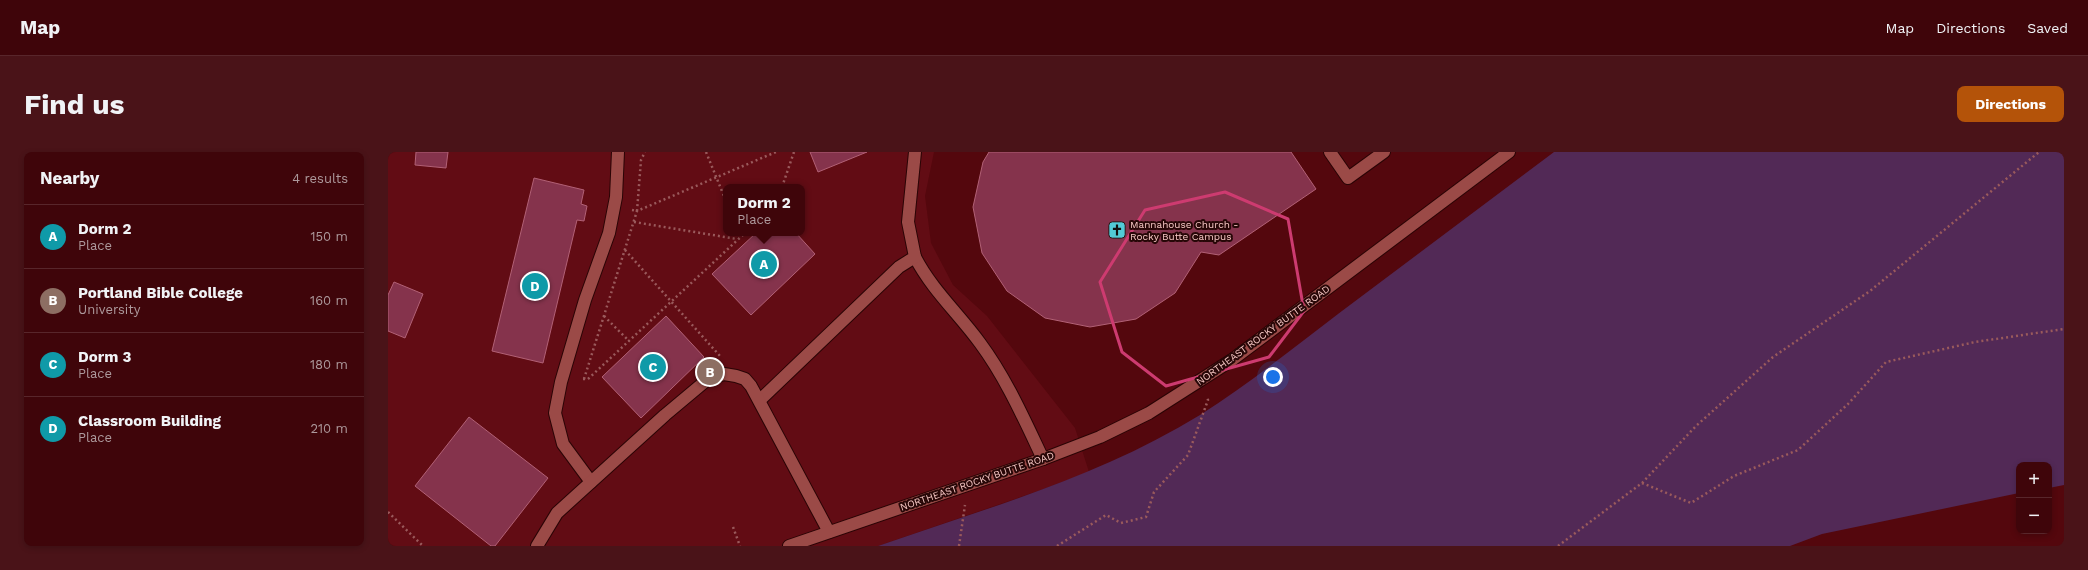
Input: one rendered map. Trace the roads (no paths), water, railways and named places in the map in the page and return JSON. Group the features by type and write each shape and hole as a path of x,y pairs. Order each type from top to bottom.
{"street":[{"path":"590,482 563,444 555,413 561,382 585,300 609,233 616,197 618,152"},
{"path":"915,152 908,222 915,258 924,274 968,328 995,366 1020,411 1043,459"},
{"path":"1330,152 1348,178 1384,152"},
{"name":"NORTHEAST ROCKY BUTTE ROAD","path":"789,546 1043,459 1100,437 1149,412 1202,380 1502,154"},
{"path":"760,400 899,267 915,258"},
{"path":"537,546 557,513 590,482 689,394 708,379 724,374 736,376 745,380 760,400 829,532"}],"place":[{"name":"Mannahouse Church - Rocky Butte Campus","path":"1117,230"},
{"name":"Dorm 2","path":"764,264"},
{"name":"Classroom Building","path":"535,286"},
{"name":"Dorm 3","path":"653,367"},
{"name":"Portland Bible College","path":"710,372"}]}
